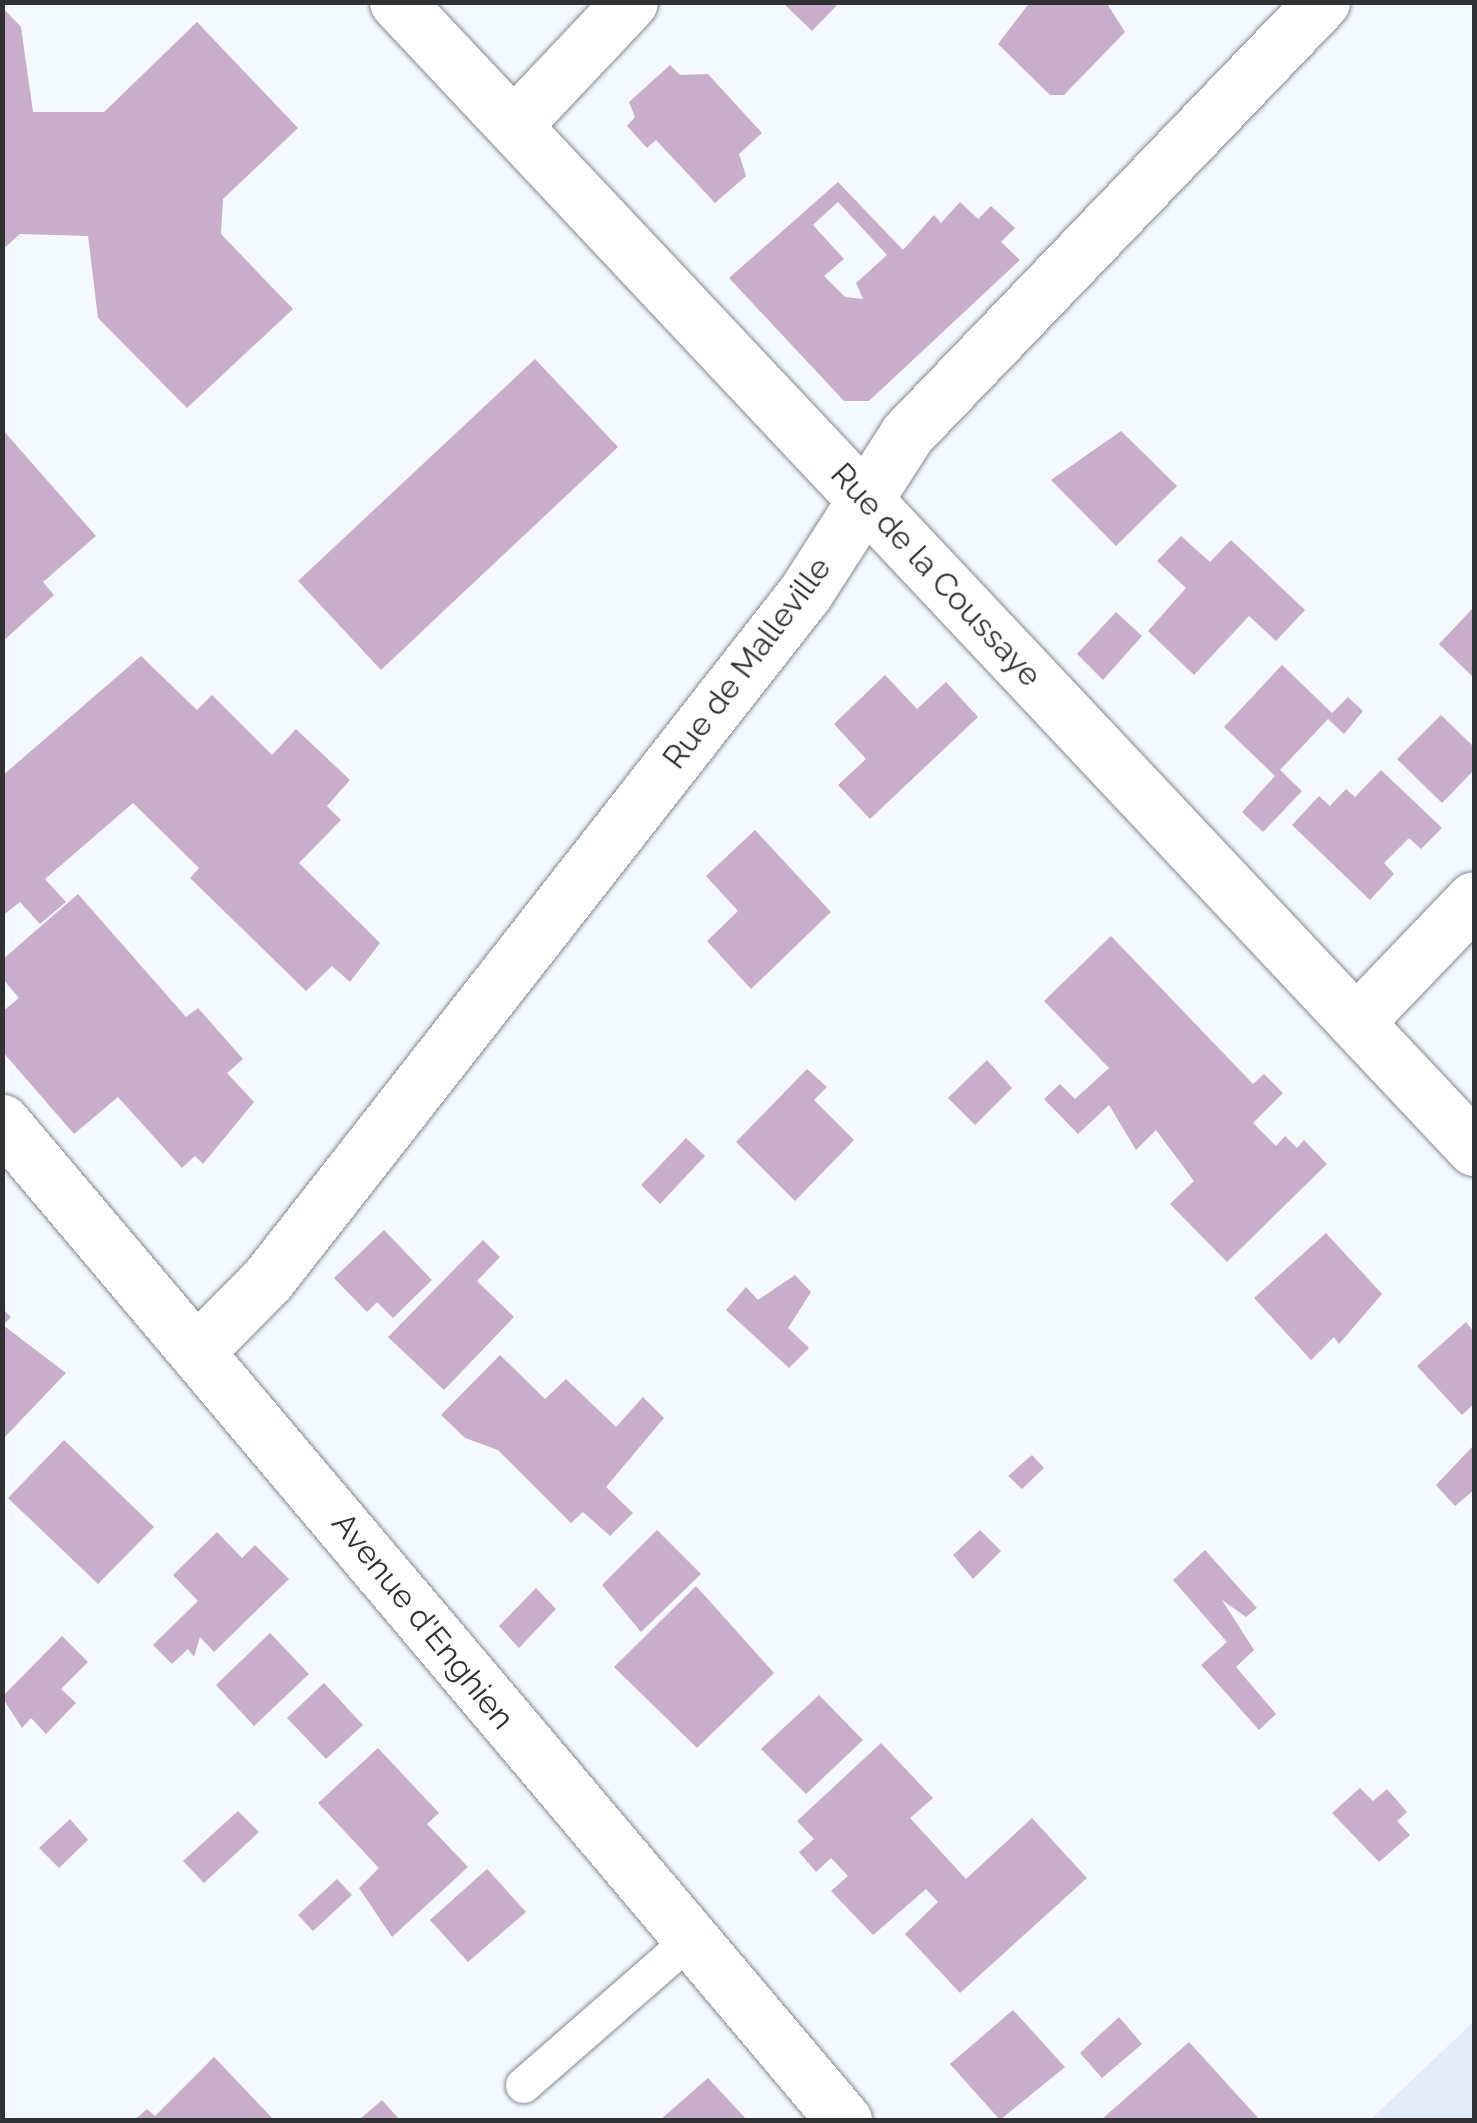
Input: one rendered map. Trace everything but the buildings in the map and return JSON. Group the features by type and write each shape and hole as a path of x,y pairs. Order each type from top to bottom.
{"street":[{"name":"Rue de la Coussaye","path":"397,2 1474,1148"},
{"path":"514,125 630,2"},
{"name":"Rue de Malleville","path":"199,1349 305,1232 792,609 907,434 1322,2"},
{"path":"1356,1022 1474,899"},
{"name":"Avenue d'Enghien","path":"2,1122 199,1349 688,1941 844,2120"}],"lane":[{"path":"523,2084 688,1941"}],"shaded area":[{"path":"1474,2021 1474,2120 1370,2120"}]}
